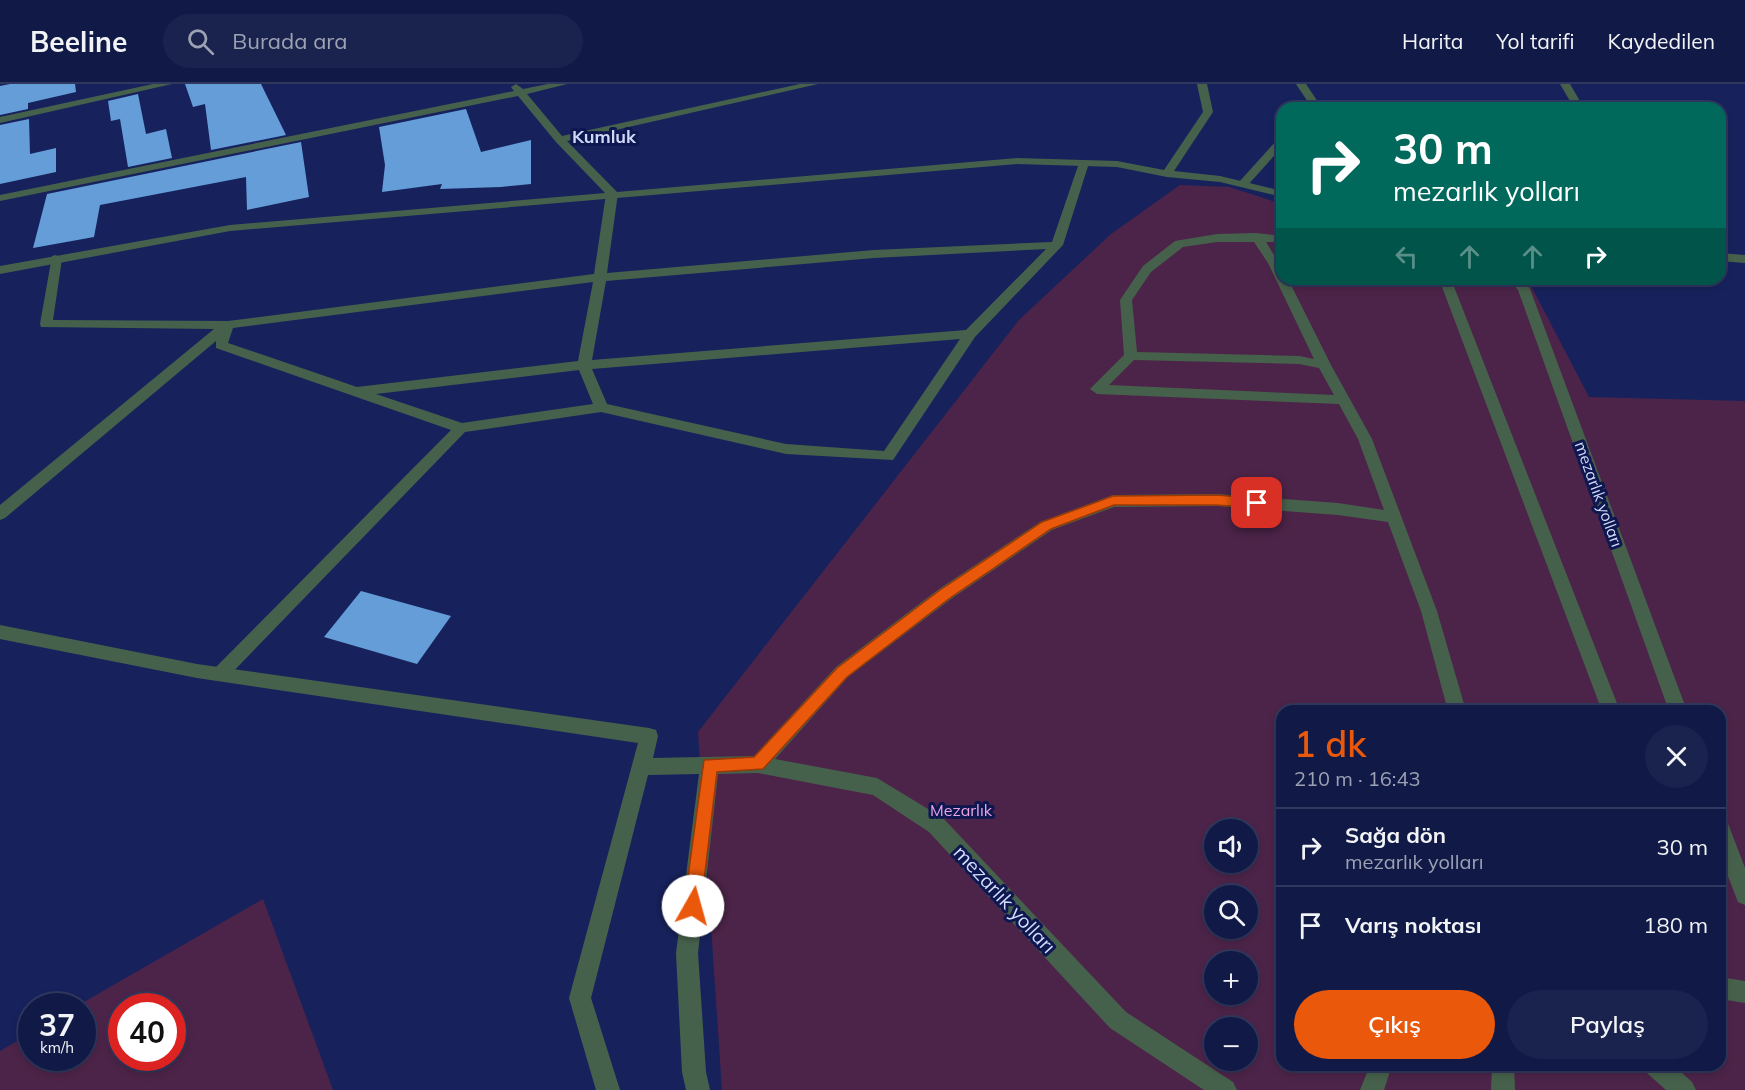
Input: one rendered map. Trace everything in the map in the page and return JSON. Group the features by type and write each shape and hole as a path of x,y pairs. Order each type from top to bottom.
{"street":[{"path":"0,120 166,84"},
{"path":"0,198 517,89 562,84"},
{"path":"560,140 813,84"},
{"path":"1167,174 1208,112 1202,84"},
{"path":"1301,84 1312,102"},
{"path":"1565,84 1576,102"},
{"path":"517,89 560,140 612,194"},
{"path":"1242,184 1276,147"},
{"path":"0,270 230,228 1017,161 1117,164 1167,174 1220,179 1276,192"},
{"path":"228,325 221,345 461,428 601,407 786,449 888,456 970,334 1057,245 1084,163"},
{"path":"601,407 584,365 612,194"},
{"path":"1256,237 1276,267"},
{"path":"1131,356 1126,300 1147,269 1179,244 1216,238 1276,239"},
{"path":"56,260 46,324 228,325 600,278 874,254 1057,245"},
{"path":"1726,257 1745,259"},
{"path":"1285,285 1324,365 1365,439 1429,611 1455,705"},
{"path":"1447,285 1609,705"},
{"name":"mezarlık yolları","path":"1520,285 1524,289 1676,705"},
{"path":"0,514 228,325"},
{"path":"355,392 584,365 970,334"},
{"path":"1324,365 1299,360 1131,356 1096,389 1344,400"},
{"path":"220,674 461,428"},
{"path":"758,764 842,672 945,594 1046,526 1113,501 1216,500 1338,509 1394,517"},
{"path":"0,632 197,671 648,736 580,998 608,1090"},
{"name":"mezarlık yolları","path":"640,767 758,764 878,788 936,825 1119,1020 1225,1090"},
{"path":"698,1090 694,1072 687,953 710,765"},
{"path":"1726,844 1745,895"},
{"path":"1726,989 1745,992"},
{"path":"1372,1090 1379,1071"},
{"path":"1503,1071 1503,1090"},
{"path":"1662,1071 1684,1090"}],"green space":[{"name":"Mezarlık","path":"1180,185 1229,187 1276,202 1276,285 1531,285 1589,397 1745,401 1745,1090 722,1090 698,732 1019,320 1111,234"},
{"path":"263,899 333,1090 0,1090 0,1051 18,1041 18,1071 96,1071 96,995"}],"building":[{"path":"75,84 76,92 28,103 28,109 0,115 0,86"},
{"path":"185,84 261,84 286,135 211,150 205,104 193,107"},
{"path":"138,94 146,134 166,129 172,158 128,167 120,119 111,121 108,101"},
{"path":"466,109 481,152 531,140 531,184 440,189 442,184 382,192 385,165 379,127"},
{"path":"29,119 30,154 56,148 56,172 0,184 0,125"},
{"path":"301,142 309,197 247,210 246,177 100,205 94,237 33,248 47,194"},
{"path":"361,591 451,616 417,664 324,637"}],"district":[{"name":"Kumluk","path":"604,136"}],"route":[{"path":"693,906 710,765 758,764 842,672 945,594 1046,526 1113,501 1216,500 1257,503"}]}
